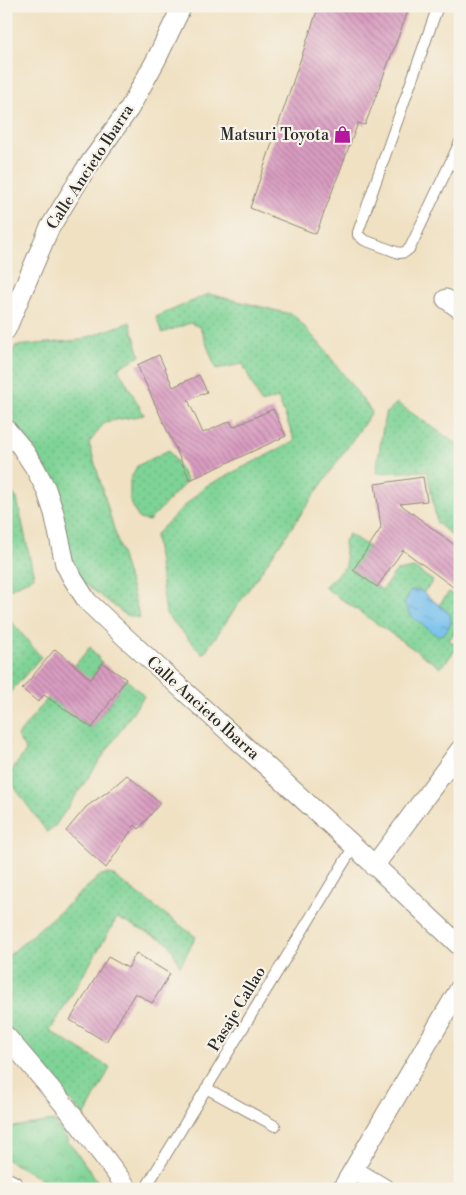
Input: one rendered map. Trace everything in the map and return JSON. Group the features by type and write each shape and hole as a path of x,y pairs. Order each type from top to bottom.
{"street":[{"name":"Calle Ancieto Ibarra","path":"6,330 49,229 85,170 129,109 156,60 182,6"},
{"name":"Calle Ancieto Ibarra","path":"6,429 22,448 46,489 54,513 65,564 87,601 460,946"},
{"path":"374,866 460,750"},
{"path":"342,1189 460,988"},
{"path":"6,1036 67,1108 128,1189"},
{"path":"353,1170 385,1189"},
{"path":"6,1187 10,1189"}],"lane":[{"path":"438,6 358,235 364,240 399,253 405,252 410,248 460,142"},
{"name":"Pasaje Callao","path":"145,1189 354,846"},
{"path":"206,1088 275,1126"}],"green space":[{"path":"209,294 294,315 324,349 372,412 203,655 166,614 155,535 204,487 295,441 278,398 261,403 243,364 216,369 200,327 190,323 162,333 156,317"},
{"path":"130,322 140,356 118,368 144,415 105,422 89,443 140,618 126,615 76,577 47,470 6,412 6,372 15,346 80,340"},
{"path":"397,403 460,446 460,542 437,523 427,471 376,473 385,414"},
{"path":"169,450 187,481 149,521 139,519 130,501 130,480 137,466"},
{"path":"6,484 17,499 34,577 6,591"},
{"path":"349,534 369,547 353,570 382,590 396,571 414,568 433,581 423,593 419,590 450,614 439,605 449,592 460,600 460,626 449,640 458,647 441,668 324,587 346,566 344,541"},
{"path":"6,616 41,657 6,697"},
{"path":"90,647 102,663 68,712 92,728 126,679 144,696 55,826 47,832 7,777 26,751 17,736"},
{"path":"111,874 196,937 180,966 169,943 117,918 50,1031 110,1068 84,1117 6,1027 6,1001 11,997 6,992 6,958 101,875"},
{"path":"54,1121 103,1189 58,1189 6,1159 6,1128"}],"water":[{"path":"411,590 420,590 450,614 451,623 444,634 436,635 412,617 404,603"}],"building":[{"path":"317,11 408,11 365,125 358,123 316,234 250,208"},
{"path":"159,355 173,387 199,375 207,392 188,400 203,433 230,421 233,427 273,409 286,436 190,480 137,365"},
{"path":"423,477 427,501 400,504 460,549 460,592 403,550 377,587 353,570 381,528 375,484"},
{"path":"55,649 91,679 102,663 126,679 92,728 44,695 38,702 22,689"},
{"path":"127,775 160,803 139,829 135,825 106,868 66,831 86,807"},
{"path":"136,953 170,974 152,1003 135,993 106,1042 70,1020 108,957 128,968"}],"place":[{"name":"Matsuri Toyota","path":"343,135"}]}
